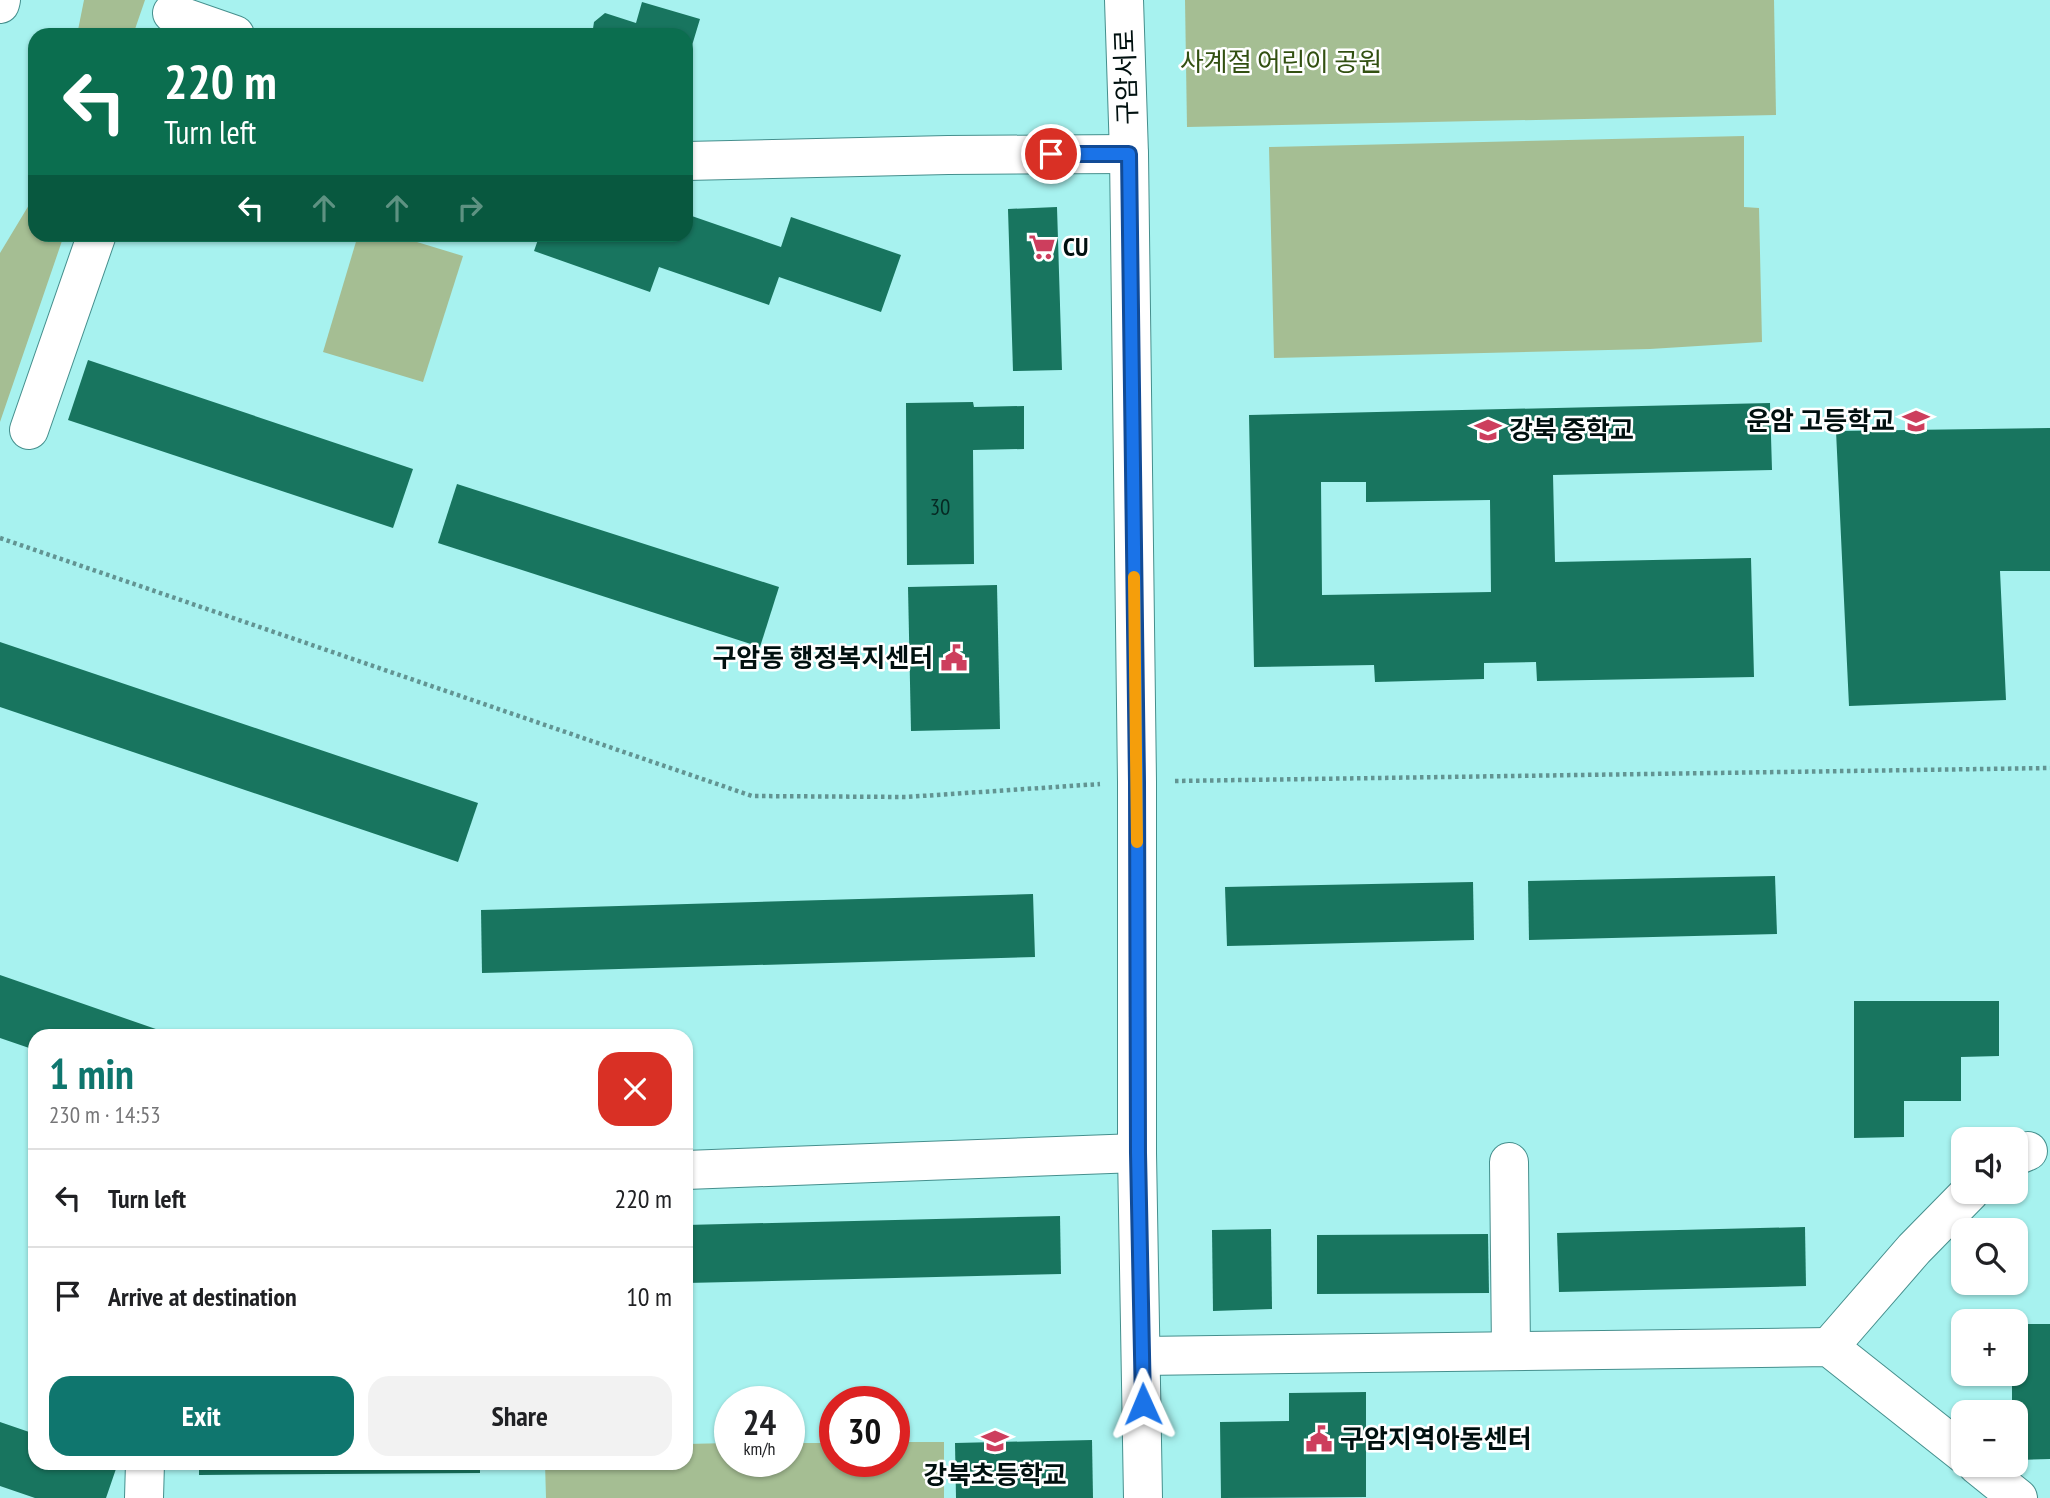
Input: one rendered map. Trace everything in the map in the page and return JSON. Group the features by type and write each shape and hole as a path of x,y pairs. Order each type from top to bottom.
{"street":[{"name":"구암서로","path":"1124,0 1129,154 1137,782 1138,1153 1143,1498"},
{"path":"172,16 212,28"},
{"path":"693,161 1129,154"},
{"path":"29,430 94,242"},
{"path":"693,1170 1138,1153"},
{"path":"1509,1162 1511,1351"},
{"path":"1829,1347 1914,1249 1958,1204"},
{"path":"1142,1356 1829,1347 1951,1444"},
{"path":"144,1498 145,1470"},
{"path":"1992,1477 2018,1498"}],"path":[{"path":"0,538 752,796 906,797 1137,782 2050,768"}],"green space":[{"path":"84,0 145,0 135,28 78,28"},
{"name":"사계절 어린이 공원","path":"1185,0 1774,0 1776,115 1187,127"},
{"path":"1744,136 1744,207 1759,208 1762,342 1650,349 1274,358 1269,147"},
{"path":"28,207 28,242 62,242 0,422 0,253"},
{"path":"356,242 417,242 463,256 423,382 323,352"},
{"path":"910,1442 944,1442 944,1498 546,1498 545,1470 693,1470 693,1444 714,1443 714,1477 805,1477 805,1443 819,1443 819,1477 910,1477"}],"building":[{"path":"642,2 700,19 693,42 693,28 593,28 594,22 605,13 636,23"},
{"path":"1057,207 1062,370 1013,371 1008,209"},
{"path":"693,216 781,247 791,217 901,255 881,312 779,277 769,305 659,267 650,292 534,251 537,242 693,242"},
{"path":"88,360 413,469 393,528 68,420"},
{"path":"973,402 974,407 1024,406 1024,449 973,450 974,564 907,565 906,403"},
{"path":"1770,403 1772,470 1553,475 1555,562 1751,558 1754,677 1537,681 1536,662 1484,663 1484,679 1375,682 1374,665 1254,667 1249,415","holes":["1321,482 1366,482 1366,502 1490,500 1491,592 1322,595"]},
{"path":"2050,428 2050,571 2000,571 2006,700 1849,706 1836,431"},
{"path":"457,484 779,587 760,647 438,543"},
{"name":"구암동 행정복지센터","path":"997,585 1000,729 911,731 908,587"},
{"path":"0,642 478,803 458,862 0,707"},
{"path":"1775,876 1777,934 1529,940 1528,881"},
{"path":"1473,882 1474,940 1227,946 1225,887"},
{"path":"1033,894 1035,957 482,973 481,910"},
{"path":"0,975 156,1029 28,1029 28,1048 0,1038"},
{"path":"1854,1001 1999,1001 1999,1056 1961,1057 1961,1101 1904,1101 1904,1137 1854,1138"},
{"path":"1060,1216 1061,1274 693,1283 693,1225"},
{"path":"1805,1227 1806,1286 1559,1292 1557,1233"},
{"path":"1271,1229 1272,1309 1213,1311 1212,1230"},
{"path":"1488,1234 1489,1293 1317,1294 1317,1235"},
{"path":"2028,1324 2050,1324 2050,1459 2028,1460 2028,1400 2012,1400 2012,1386 2028,1386"},
{"path":"1366,1392 1366,1497 1221,1498 1220,1422 1289,1421 1289,1393"},
{"path":"0,1422 28,1432 28,1470 116,1470 106,1498 35,1498 0,1486"},
{"path":"1092,1440 1093,1498 956,1498 955,1443"},
{"path":"199,1470 480,1470 480,1473 199,1475"}],"slow traffic":[{"path":"1134,577 1137,842"}],"place":[{"name":"CU","path":"1042,247"},
{"name":"운암 고등학교","path":"1916,421"},
{"name":"강북 중학교","path":"1488,430"},
{"name":"구암동 행정복지센터","path":"954,658"},
{"name":"구암지역아동센터","path":"1319,1439"},
{"name":"강북초등학교","path":"995,1441"}],"route":[{"path":"1051,154 1129,154 1137,782 1138,1153 1143,1404"}]}
